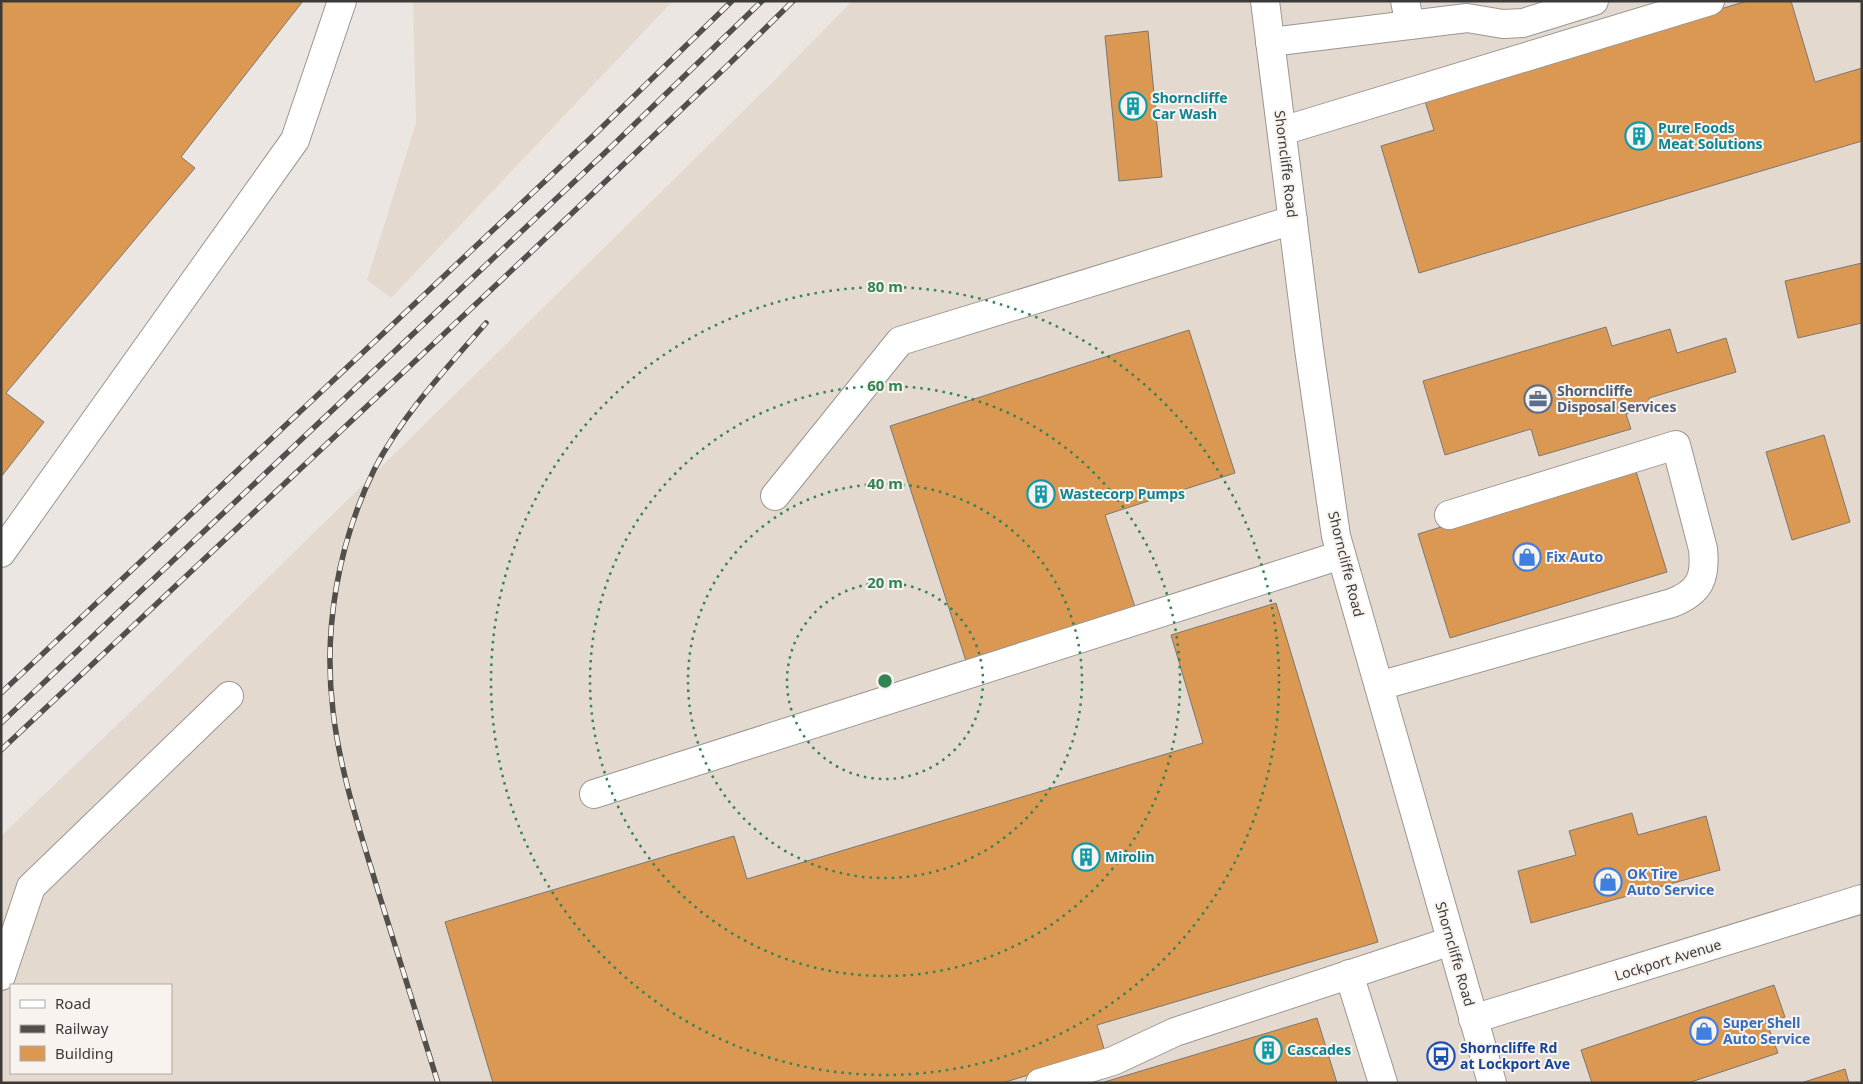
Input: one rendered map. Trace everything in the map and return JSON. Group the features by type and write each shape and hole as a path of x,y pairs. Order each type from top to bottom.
{"street":[{"path":"1,553 294,140 342,1"},
{"name":"Shorncliffe Road","path":"1265,1 1309,349 1336,536 1492,1083"},
{"path":"1270,42 1408,13 1467,18 1503,24 1523,23 1594,1"},
{"path":"1282,132 1710,1"},
{"path":"775,496 900,342 1293,220"},
{"path":"1379,686 1672,603 1686,597 1695,589 1702,577 1703,549 1676,445 1449,515"},
{"path":"594,794 1342,555"},
{"path":"1,976 31,887 229,696"},
{"name":"Lockport Avenue","path":"1473,1020 1862,899"},
{"path":"1040,1083 1113,1061 1175,1032 1451,941"},
{"path":"1349,974 1383,1083"}],"shaded area":[{"path":"413,1 673,1 391,298 367,280 416,123"},
{"path":"852,1 1862,1 1862,1083 1,1083 1,836 167,677 775,80"}],"building":[{"path":"1,1 303,1 181,157 195,168 6,393 44,422 1,477"},
{"name":"Pure Foods Meat Solutions","path":"1747,1 1791,1 1815,82 1862,68 1862,141 1419,273 1381,146 1434,130 1424,98"},
{"name":"Shorncliffe Car Wash","path":"1148,31 1162,177 1119,181 1105,36"},
{"path":"1862,263 1862,323 1798,338 1785,281"},
{"path":"1606,327 1612,346 1670,329 1677,353 1726,338 1736,372 1649,398 1652,406 1626,414 1631,429 1539,456 1531,429 1445,455 1423,381"},
{"name":"Wastecorp Pumps","path":"1189,330 1235,473 1105,515 1136,610 967,664 890,426"},
{"path":"1824,435 1850,522 1792,540 1766,452"},
{"path":"1635,468 1667,572 1450,638 1418,534"},
{"name":"Mirolin","path":"1276,603 1378,942 1097,1025 1105,1052 1002,1083 493,1083 445,922 734,836 747,879 1203,743 1171,635"},
{"path":"1632,813 1638,835 1706,816 1720,870 1531,923 1518,871 1576,855 1569,831"},
{"name":"Super Shell Auto Service","path":"1774,985 1785,1017 1767,1023 1778,1053 1688,1083 1592,1083 1581,1050"},
{"name":"Cascades","path":"1317,1018 1337,1083 1101,1083"},
{"path":"1845,1069 1849,1083 1801,1083"}],"railway":[{"path":"1,693 594,135 732,1"},
{"path":"1,723 611,147 762,1"},
{"path":"1,750 528,255 793,1"},
{"path":"438,1083 365,849 346,780 333,711 330,649 336,587 343,557 361,498 374,470 411,411 486,323"}],"place":[{"name":"Shorncliffe Car Wash","path":"1133,106"},
{"name":"Pure Foods Meat Solutions","path":"1639,136"},
{"name":"Shorncliffe Disposal Services","path":"1538,399"},
{"name":"Wastecorp Pumps","path":"1041,494"},
{"name":"Fix Auto","path":"1527,557"},
{"name":"Mirolin","path":"1086,857"},
{"name":"OK Tire Auto Service","path":"1608,882"},
{"name":"Super Shell Auto Service","path":"1704,1031"},
{"name":"Cascades","path":"1268,1050"},
{"name":"Shorncliffe Rd at Lockport Ave","path":"1441,1056"}]}
